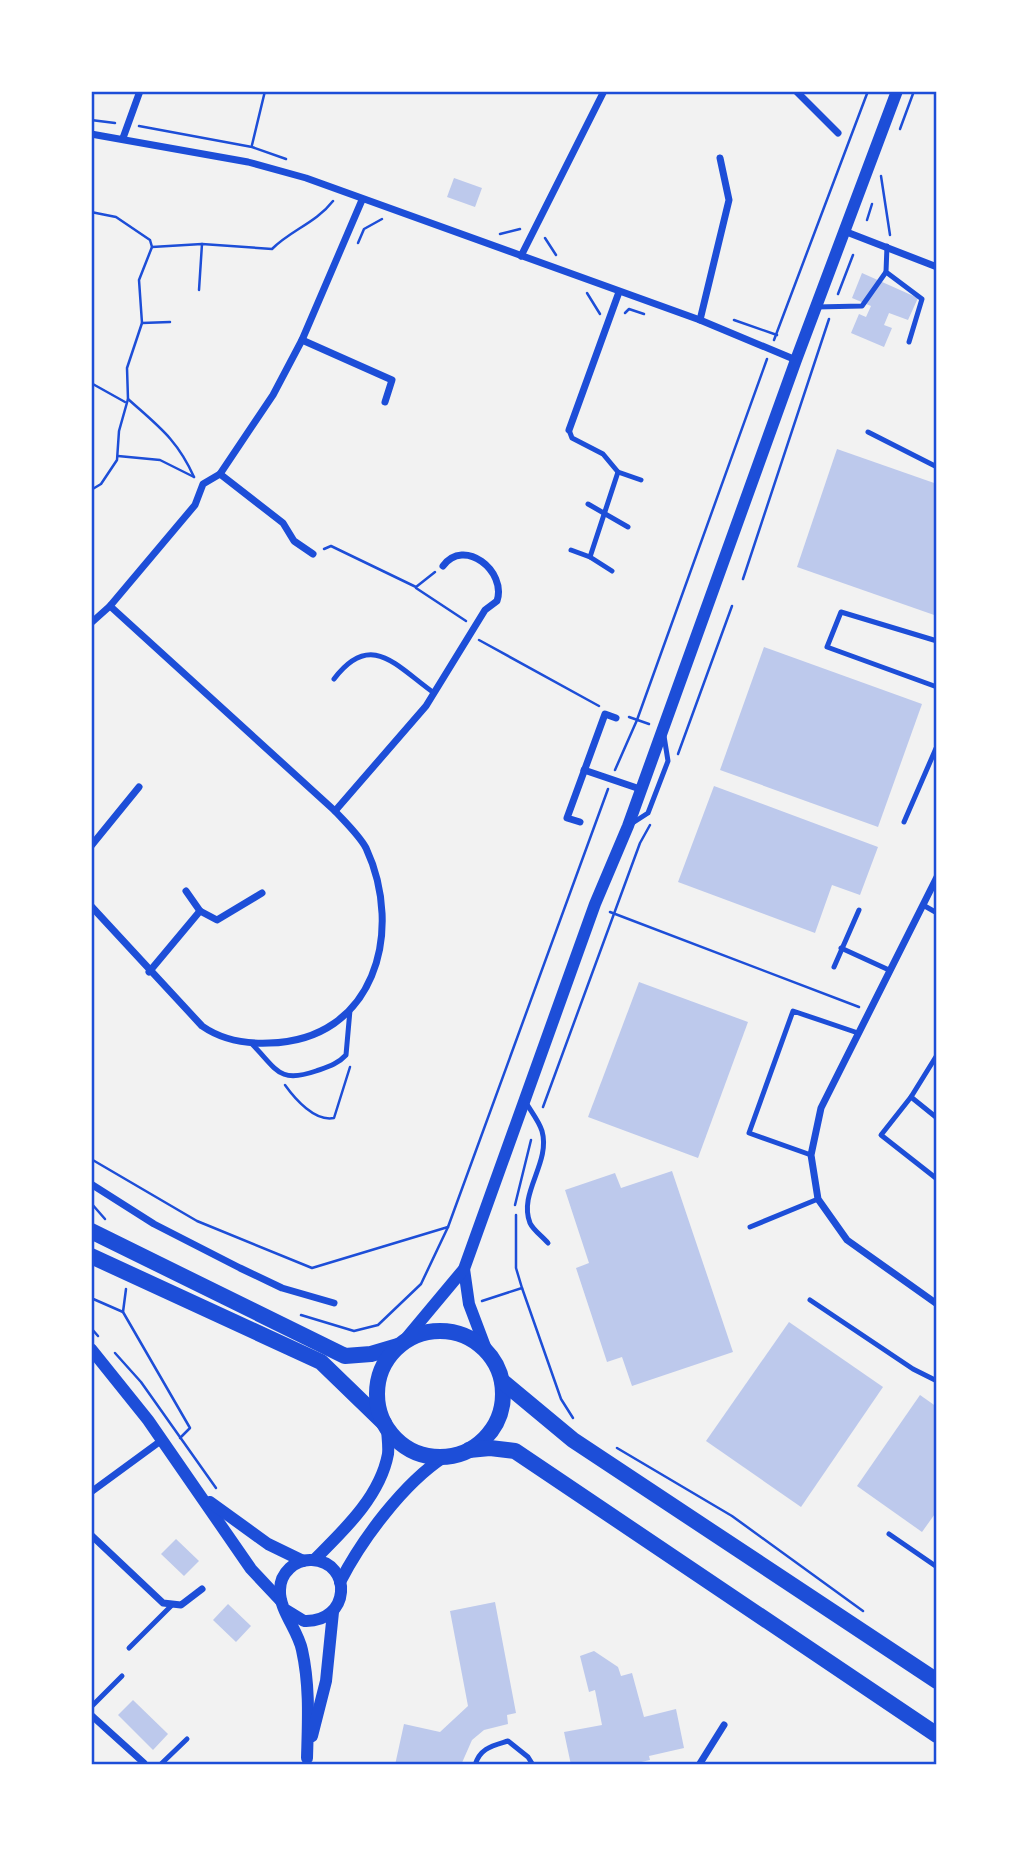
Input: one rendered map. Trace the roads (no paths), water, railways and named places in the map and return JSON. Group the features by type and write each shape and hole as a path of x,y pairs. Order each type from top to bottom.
{"main road":[{"path":"91,1231 345,1356 371,1354 419,1334 437,1330 455,1332 471,1338 486,1349 499,1369 502,1381 500,1414 488,1435 469,1450"},
{"path":"91,1255 321,1362 386,1425 397,1440 411,1450 444,1457 490,1448 515,1451 937,1735"},
{"path":"386,1425 379,1408 378,1383 387,1359 400,1344"},
{"path":"502,1381 573,1440 937,1681"}],"street":[{"path":"123,138 140,91"},
{"path":"522,256 604,91"},
{"path":"796,91 838,133"},
{"path":"400,1344 464,1269 595,904 628,826 815,307 897,91"},
{"path":"91,134 248,162 306,178 700,320 796,360"},
{"path":"700,320 729,200 720,158"},
{"path":"91,623 110,606 195,505 203,484 220,474 273,395 302,340 362,200"},
{"path":"844,230 937,267"},
{"path":"569,430 619,292"},
{"path":"302,340 392,380 385,402"},
{"path":"220,474 283,523 293,541 313,554"},
{"path":"335,811 380,763 434,693 475,627 499,595 493,572 488,565 473,556 449,559 443,566"},
{"path":"91,906 149,972 208,1030 251,1043 302,1040 328,1028 350,1010 368,985 382,946 384,912 377,876 364,845 335,811 110,606"},
{"path":"580,822 567,818 584,770 605,715 620,717"},
{"path":"584,770 640,789"},
{"path":"91,846 139,787"},
{"path":"937,877 821,1108 810,1156 818,1199 846,1240 937,1304"},
{"path":"187,891 200,911 216,920 262,893"},
{"path":"149,972 200,911"},
{"path":"91,1184 154,1224 282,1288 334,1303"},
{"path":"464,1269 469,1304 486,1349"},
{"path":"91,1349 162,1440 251,1569 284,1605 304,1621 325,1619 333,1612 339,1603 340,1582 354,1554 420,1472 444,1457"},
{"path":"306,1761 309,1694 302,1647 284,1605 281,1581 286,1572 308,1560 353,1522 378,1481 388,1453 386,1425"},
{"path":"91,1492 162,1440"},
{"path":"201,1496 268,1544 330,1567 340,1582"},
{"path":"91,1535 163,1603 181,1605 202,1589"},
{"path":"306,1761 326,1681 333,1612"},
{"path":"91,1714 144,1764"},
{"path":"699,1765 724,1725"}],"lane":[{"path":"815,307 862,306 886,272 889,247"},
{"path":"886,272 922,299 909,342"},
{"path":"569,430 572,438 603,454 618,472 641,480"},
{"path":"868,432 937,467"},
{"path":"590,557 618,472"},
{"path":"588,505 628,527"},
{"path":"571,550 590,557 612,571"},
{"path":"937,641 841,612 827,647 937,687"},
{"path":"334,679 352,658 371,653 385,658 434,693"},
{"path":"628,826 648,813 668,761 663,729"},
{"path":"904,822 937,746"},
{"path":"923,905 937,913"},
{"path":"834,967 859,910"},
{"path":"841,948 889,970"},
{"path":"251,1043 278,1070 295,1078 342,1060 348,1046 350,1010"},
{"path":"810,1156 749,1133 793,1011 858,1033"},
{"path":"937,1055 911,1097 881,1135 937,1179"},
{"path":"911,1097 937,1118"},
{"path":"525,1101 542,1131 543,1147 540,1169 527,1206 531,1224 548,1243"},
{"path":"750,1227 818,1199"},
{"path":"810,1300 913,1369 937,1381"},
{"path":"889,1534 937,1567"},
{"path":"129,1648 172,1605"},
{"path":"91,1707 122,1676"},
{"path":"160,1765 187,1739"},
{"path":"475,1765 478,1756 488,1747 508,1741 528,1757 533,1765"}]}
